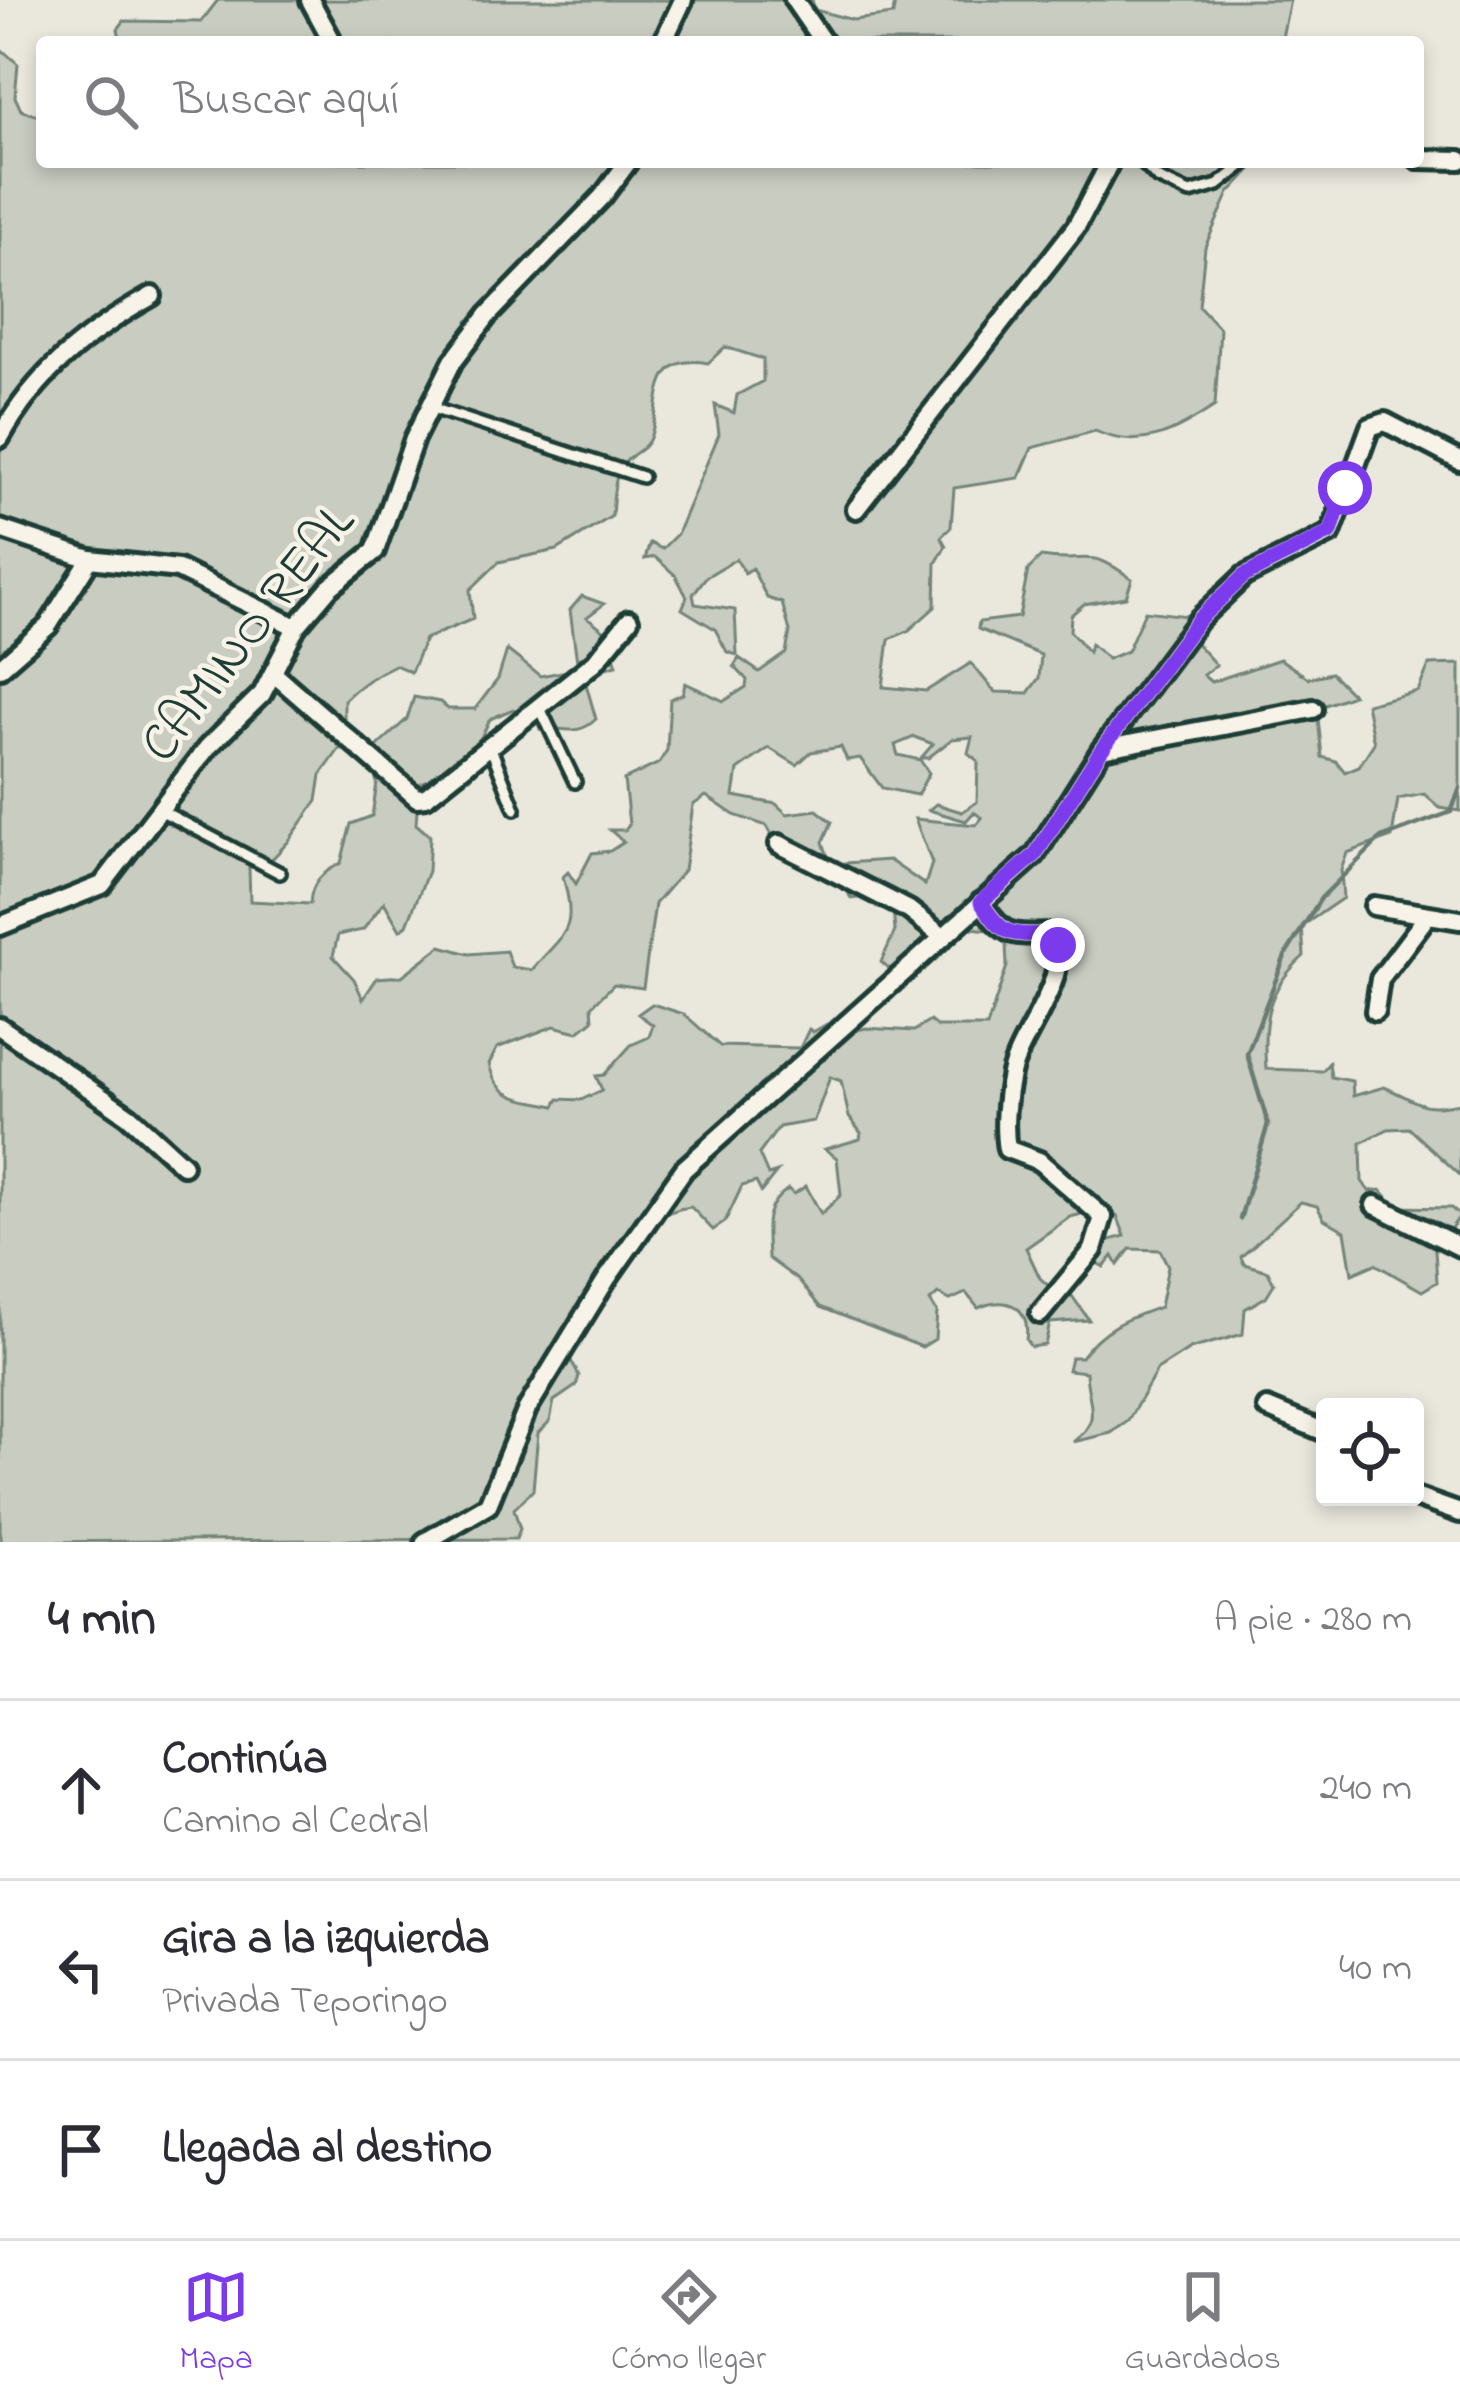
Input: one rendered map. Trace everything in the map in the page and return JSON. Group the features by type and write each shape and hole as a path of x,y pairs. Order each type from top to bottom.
{"street":[{"path":"310,0 329,36"},
{"path":"666,36 683,0"},
{"path":"794,0 820,36"},
{"path":"1424,159 1460,160"},
{"name":"CAMINO REAL","path":"0,926 102,885 207,748 262,694 296,627 329,588 375,550 430,407 453,361 488,315 602,197 624,168"},
{"path":"856,508 1076,227 1107,168"},
{"path":"0,437 36,381 98,326 152,296"},
{"path":"425,1542 488,1505 527,1409 606,1280 684,1169 1035,855 1102,749 1199,619 1244,576 1331,532 1370,427 1385,422 1460,461"},
{"path":"0,530 90,559 178,569 296,627"},
{"path":"0,668 48,626 90,559"},
{"path":"273,673 417,798 426,797 595,662 629,620"},
{"path":"1102,749 1313,709"},
{"path":"779,844 909,910 943,937"},
{"path":"981,902 998,928 1014,935 1050,934 1058,945 1058,965 1011,1071 1007,1149 1039,1161 1103,1217 1093,1250 1040,1314"},
{"path":"1374,906 1460,920"},
{"path":"1375,1011 1380,979 1428,915"},
{"path":"0,1027 129,1116 183,1165"},
{"path":"1376,1205 1460,1247"},
{"path":"1267,1408 1316,1428"},
{"path":"1424,1500 1460,1513"}],"lane":[{"path":"1147,168 1156,178 1190,193 1218,184 1239,168"},
{"path":"430,407 642,477"},
{"path":"539,706 575,782"},
{"path":"490,746 515,809"},
{"path":"158,809 280,873"}],"shaded area":[{"path":"218,0 812,0 815,10 853,20 893,15 895,0 1290,0 1282,36 120,36 118,29 124,21 201,22"},
{"path":"0,48 18,64 15,97 21,110 36,115 36,168 1252,168 1229,193 1205,247 1199,306 1220,329 1215,406 1157,436 1128,440 1095,431 1032,448 1019,478 954,488 951,527 941,537 946,546 936,563 935,607 908,631 889,639 883,687 926,691 971,663 995,692 1028,693 1039,678 1041,655 978,629 979,622 1019,617 1028,570 1041,557 1096,559 1132,579 1126,597 1084,604 1071,615 1070,631 1088,652 1091,644 1108,659 1127,651 1145,611 1188,616 1195,642 1216,665 1203,675 1211,682 1280,659 1308,678 1331,673 1353,695 1317,708 1322,757 1336,761 1345,772 1359,766 1374,743 1366,704 1418,691 1429,665 1460,664 1460,811 1440,808 1424,794 1398,799 1392,837 1347,853 1341,870 1343,898 1302,926 1304,956 1275,993 1265,1035 1266,1069 1322,1071 1329,1063 1331,1077 1352,1081 1353,1096 1384,1087 1426,1105 1460,1103 1460,1175 1409,1128 1388,1129 1361,1143 1362,1181 1369,1191 1381,1190 1396,1207 1451,1208 1460,1216 1435,1250 1437,1282 1422,1291 1375,1264 1352,1274 1345,1231 1324,1219 1317,1206 1301,1202 1241,1257 1244,1264 1268,1271 1274,1284 1266,1297 1245,1309 1243,1334 1190,1349 1157,1370 1128,1421 1111,1433 1073,1442 1088,1426 1092,1410 1086,1372 1068,1370 1071,1357 1081,1357 1116,1325 1160,1307 1168,1266 1160,1250 1130,1249 1118,1265 1113,1256 1104,1267 1092,1260 1102,1242 1125,1236 1117,1216 1108,1220 1095,1211 1070,1217 1026,1248 1040,1278 1051,1288 1065,1286 1089,1320 1050,1323 1045,1345 1031,1347 1025,1319 1015,1307 999,1303 978,1308 966,1293 950,1300 938,1294 930,1301 937,1312 935,1339 922,1347 820,1307 798,1280 768,1258 767,1228 773,1204 788,1189 794,1194 806,1186 821,1214 841,1195 837,1158 825,1149 860,1139 861,1133 849,1117 841,1081 830,1077 814,1121 779,1127 759,1154 768,1175 777,1172 761,1192 756,1182 742,1186 725,1222 713,1230 691,1207 670,1212 630,1239 596,1278 560,1340 579,1376 576,1386 554,1401 550,1421 538,1433 533,1490 514,1509 520,1529 516,1539 0,1542","holes":["725,347 763,359 763,381 737,395 734,413 715,405 719,434 677,534 662,549 650,543 645,559 655,557 676,576 687,597 682,609 715,629 727,652 737,655 735,610 695,604 693,594 706,577 736,559 745,573 752,568 767,598 782,603 790,631 786,653 759,672 739,658 734,666 747,680 746,687 724,701 685,683 683,694 670,699 667,750 659,763 624,780 629,824 625,830 610,830 624,842 610,851 592,853 576,884 568,872 563,877 569,910 565,931 532,970 512,967 506,951 469,954 441,946 402,976 377,978 363,999 354,979 333,956 338,935 363,930 384,902 400,930 407,925 428,871 430,836 416,824 419,784 447,772 470,778 483,765 474,752 490,719 513,709 536,718 540,729 576,730 596,719 586,684 591,672 617,665 606,632 587,617 604,604 582,596 570,610 578,669 540,676 507,650 498,679 475,709 448,709 440,702 414,697 407,719 369,754 377,783 372,816 351,824 341,863 319,879 310,904 250,901 249,868 273,858 288,842 317,801 321,775 350,734 344,724 344,700 395,665 411,672 425,639 473,619 470,590 499,562 557,550 612,516 617,476 650,438 661,384 675,365 708,363","914,737 933,744 921,758 928,758 952,739 972,737 968,753 978,761 977,802 962,812 936,804 929,810 966,821 974,812 982,818 976,825 915,819 932,863 925,885 889,860 845,863 838,870 851,899 877,896 893,908 895,931 881,962 894,973 956,926 988,930 1006,944 1007,966 987,1027 937,1027 930,1021 914,1031 866,1028 835,1035 834,1020 813,1032 809,1029 800,1048 720,1046 684,1014 652,1004 638,1014 653,1025 649,1037 631,1045 604,1075 596,1076 602,1090 581,1100 559,1099 555,1106 513,1096 498,1085 489,1064 497,1048 554,1026 578,1032 593,1020 592,1006 614,984 643,988 655,904 684,870 693,805 706,796 734,815 767,826 779,848 831,866 823,842 832,822 817,810 787,814 776,804 734,796 738,770 769,748 797,765 811,752 841,747 847,760 860,758 882,788 917,795 929,773 920,760 898,755 895,745"]}],"waterway":[{"path":"1240,1219 1268,1124 1247,1054 1285,956 1321,898 1381,838 1451,812 1460,788"}],"route":[{"path":"1058,945 1050,934 1014,935 998,928 981,902 1035,855 1102,749 1199,619 1244,576 1331,532 1345,488"}]}
